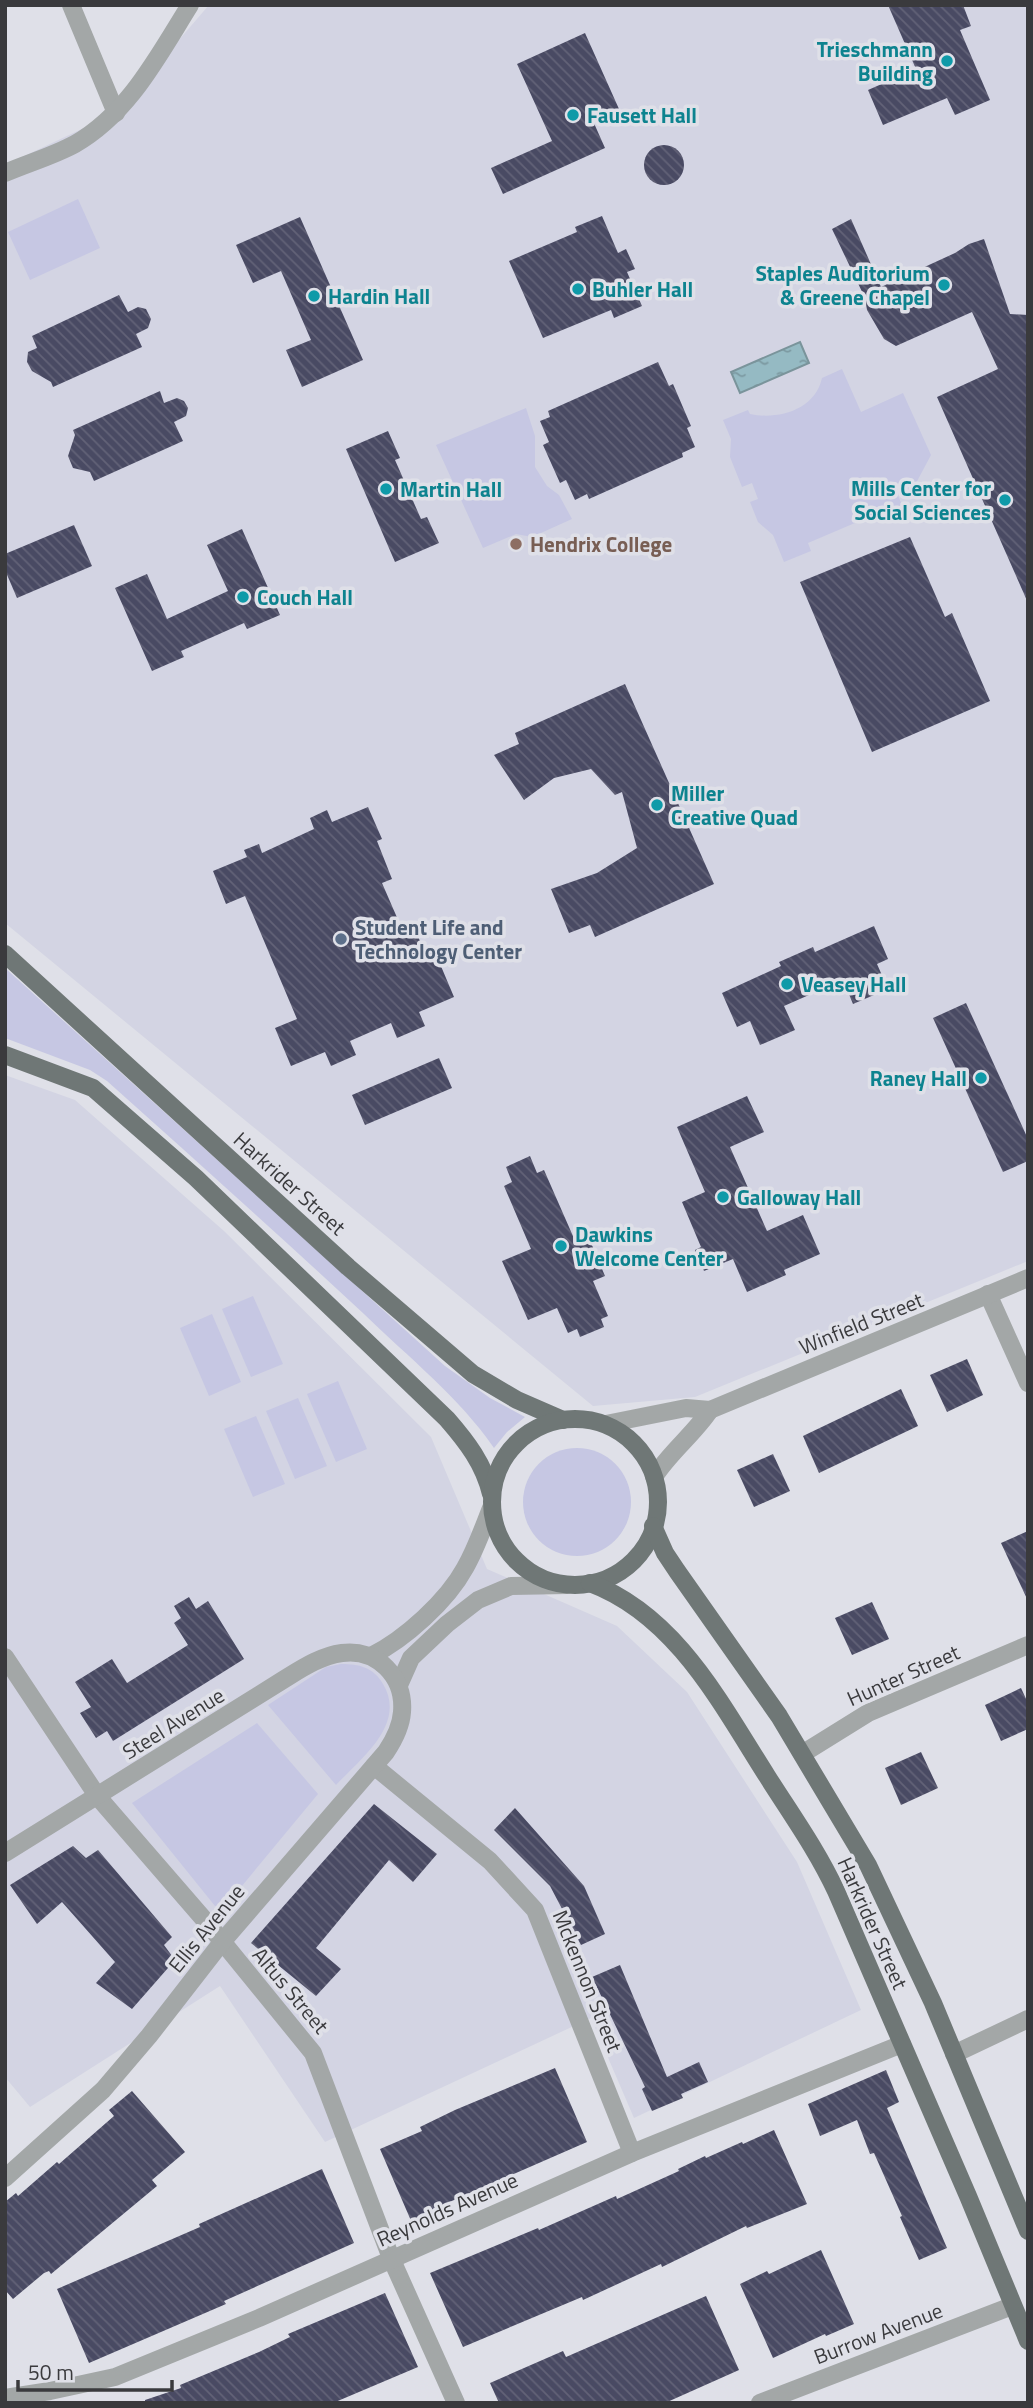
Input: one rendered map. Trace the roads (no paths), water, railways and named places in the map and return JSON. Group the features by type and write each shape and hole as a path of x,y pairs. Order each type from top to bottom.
{"main road":[{"name":"Harkrider Street","path":"5,954 348,1267 474,1374 517,1400 563,1420"},
{"path":"5,1055 93,1088 196,1178 447,1419 469,1445 487,1477 495,1528 506,1550 523,1567 544,1579 567,1585 590,1583 611,1577 633,1561 650,1538 658,1499 654,1477 642,1454 626,1436 606,1424 592,1420 563,1420 526,1434 507,1453 495,1478 491,1501"},
{"name":"Harkrider Street","path":"653,1526 665,1553 779,1716 868,1864 933,2003 1028,2231"},
{"name":"Harkrider Street","path":"590,1583 625,1599 667,1634 693,1664 831,1880 1028,2341"}],"street":[{"path":"72,5 116,113"},
{"path":"5,173 75,144 116,113 141,82 190,5"},
{"name":"Winfield Street","path":"606,1424 686,1408 710,1410 1028,1278"},
{"path":"988,1294 1028,1383"},
{"name":"Winfield Street","path":"654,1477 710,1410"},
{"path":"399,1685 387,1667 371,1656 393,1645 446,1595 464,1569 491,1501"},
{"path":"399,1685 411,1658 424,1644 478,1600 511,1586 567,1585"},
{"name":"Hunter Street","path":"802,1754 868,1713 1028,1645"},
{"name":"Steel Avenue","path":"5,1853 311,1664 345,1653 371,1656"},
{"name":"Altus Street","path":"5,1657 98,1797 313,2053 391,2258 456,2403"},
{"name":"Ellis Avenue","path":"5,2178 103,2090 222,1942 386,1752 400,1725 402,1704 399,1685"},
{"name":"Mckennon Street","path":"374,1766 491,1861 535,1910 632,2154"},
{"path":"954,2054 1028,2019"},
{"name":"Reynolds Avenue","path":"5,2398 50,2392 115,2377 259,2318 632,2154 902,2044"},
{"name":"Burrow Avenue","path":"760,2403 1012,2306"}],"water":[{"path":"800,342 809,363 740,393 731,372"}],"place":[{"name":"Trieschmann Building","path":"947,61"},
{"name":"Fausett Hall","path":"573,115"},
{"name":"Staples Auditorium & Greene Chapel","path":"944,285"},
{"name":"Buhler Hall","path":"578,289"},
{"name":"Hardin Hall","path":"314,296"},
{"name":"Martin Hall","path":"386,489"},
{"name":"Mills Center for Social Sciences","path":"1005,500"},
{"name":"Hendrix College","path":"516,544"},
{"name":"Couch Hall","path":"243,597"},
{"name":"Miller Creative Quad","path":"657,805"},
{"name":"Student Life and Technology Center","path":"341,939"},
{"name":"Veasey Hall","path":"787,984"},
{"name":"Raney Hall","path":"981,1078"},
{"name":"Galloway Hall","path":"723,1197"},
{"name":"Dawkins Welcome Center","path":"561,1246"}]}
